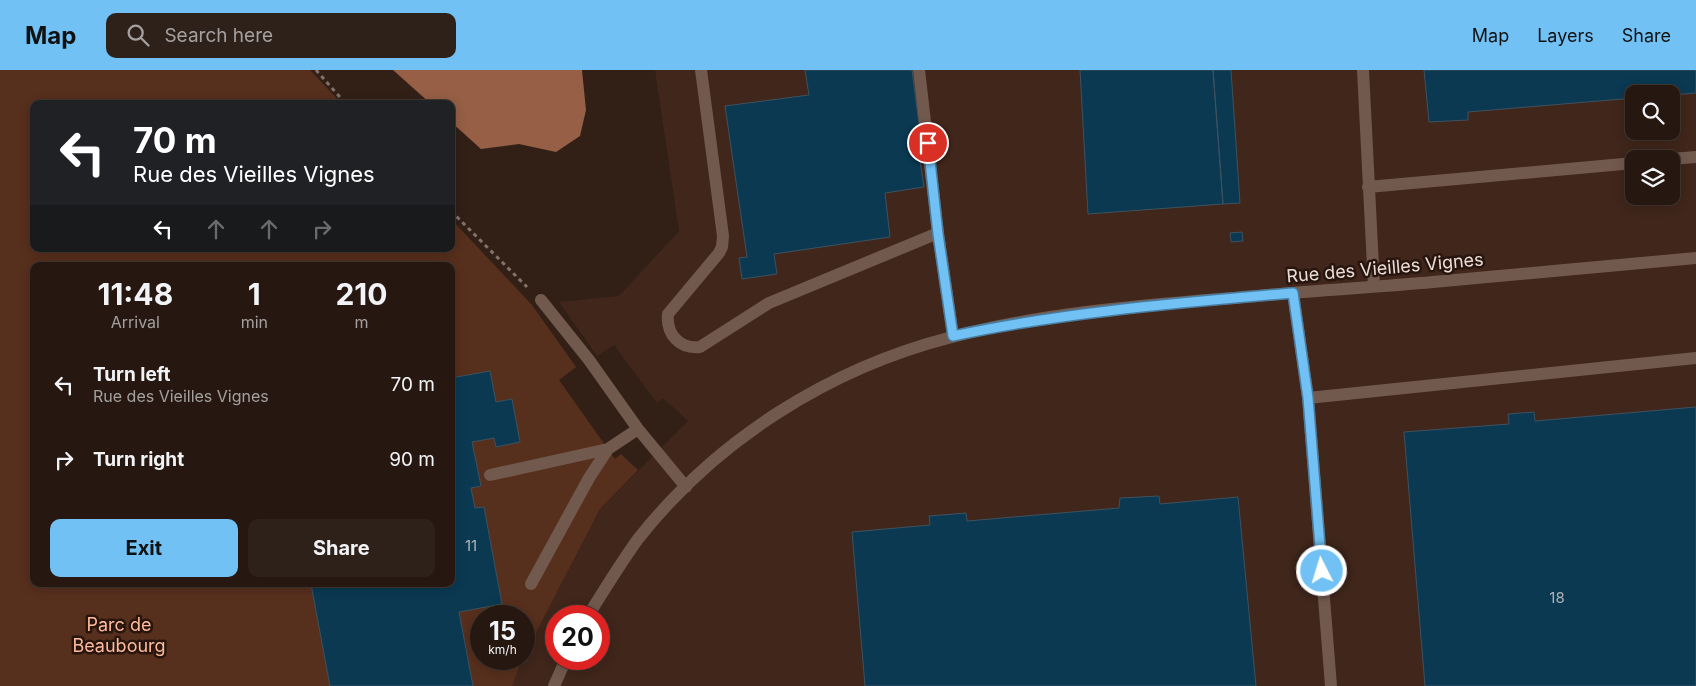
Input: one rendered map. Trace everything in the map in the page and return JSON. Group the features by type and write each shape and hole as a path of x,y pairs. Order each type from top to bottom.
{"street":[{"path":"701,70 722,247 668,314 669,329 680,344 691,348 700,347 769,303 938,234"},
{"path":"919,70 938,234 953,336"},
{"path":"1363,70 1374,286"},
{"path":"1680,159 1696,157"},
{"path":"1368,187 1625,164"},
{"name":"Rue des Vieilles Vignes","path":"594,605 640,538 686,487 725,450 775,414 812,392 879,360 953,336 1006,325 1083,313 1696,258"},
{"path":"1293,293 1308,398 1331,686"},
{"path":"540,300 589,360 638,429 686,487"},
{"path":"1308,398 1696,358"},
{"path":"490,475 608,449 638,429"},
{"path":"531,584 589,478 608,449"},
{"path":"554,686 561,670"}],"path":[{"path":"316,70 342,100"},
{"path":"455,215 540,300"}],"shaded area":[{"path":"393,70 582,70 586,110 580,136 556,152 519,144 481,149 455,126 455,100 427,100"},
{"path":"655,70 1696,70 1696,686 512,686 517,670 535,670 535,635 545,615 545,670 610,670 610,605 550,605 600,509 688,421 663,398 657,403 614,345 597,356 559,302 619,296 679,231"}],"green space":[{"name":"Parc de Beaubourg","path":"0,70 310,70 338,100 30,100 30,252 455,252 455,223 532,305 576,367 559,380 615,459 621,454 638,470 600,509 550,605 545,605 545,615 535,635 535,605 470,605 470,670 518,670 512,686 0,686"}],"building":[{"path":"805,70 912,70 921,139 917,140 924,187 885,193 890,237 774,254 777,274 742,279 739,258 747,257 725,106 809,95"},
{"path":"1080,70 1213,70 1223,204 1088,214"},
{"path":"1213,70 1231,70 1240,203 1223,204"},
{"path":"1424,70 1696,70 1696,93 1680,94 1680,85 1625,85 1625,99 1468,112 1468,120 1429,122"},
{"path":"1242,232 1243,241 1231,242 1230,233"},
{"path":"490,371 496,402 512,399 520,442 496,447 494,438 472,442 481,486 471,488 475,508 484,507 502,604 470,605 470,610 459,612 473,686 330,686 312,587 455,587 455,377"},
{"path":"1696,407 1696,686 1425,686 1404,432 1509,424 1508,414 1534,412 1535,421"},
{"path":"1159,496 1160,504 1238,497 1256,686 865,686 852,532 930,525 929,516 966,513 967,521 1119,508 1120,498"}],"route":[{"path":"928,143 938,234 953,336 1034,320 1083,313 1293,293 1308,398 1322,571"}]}
